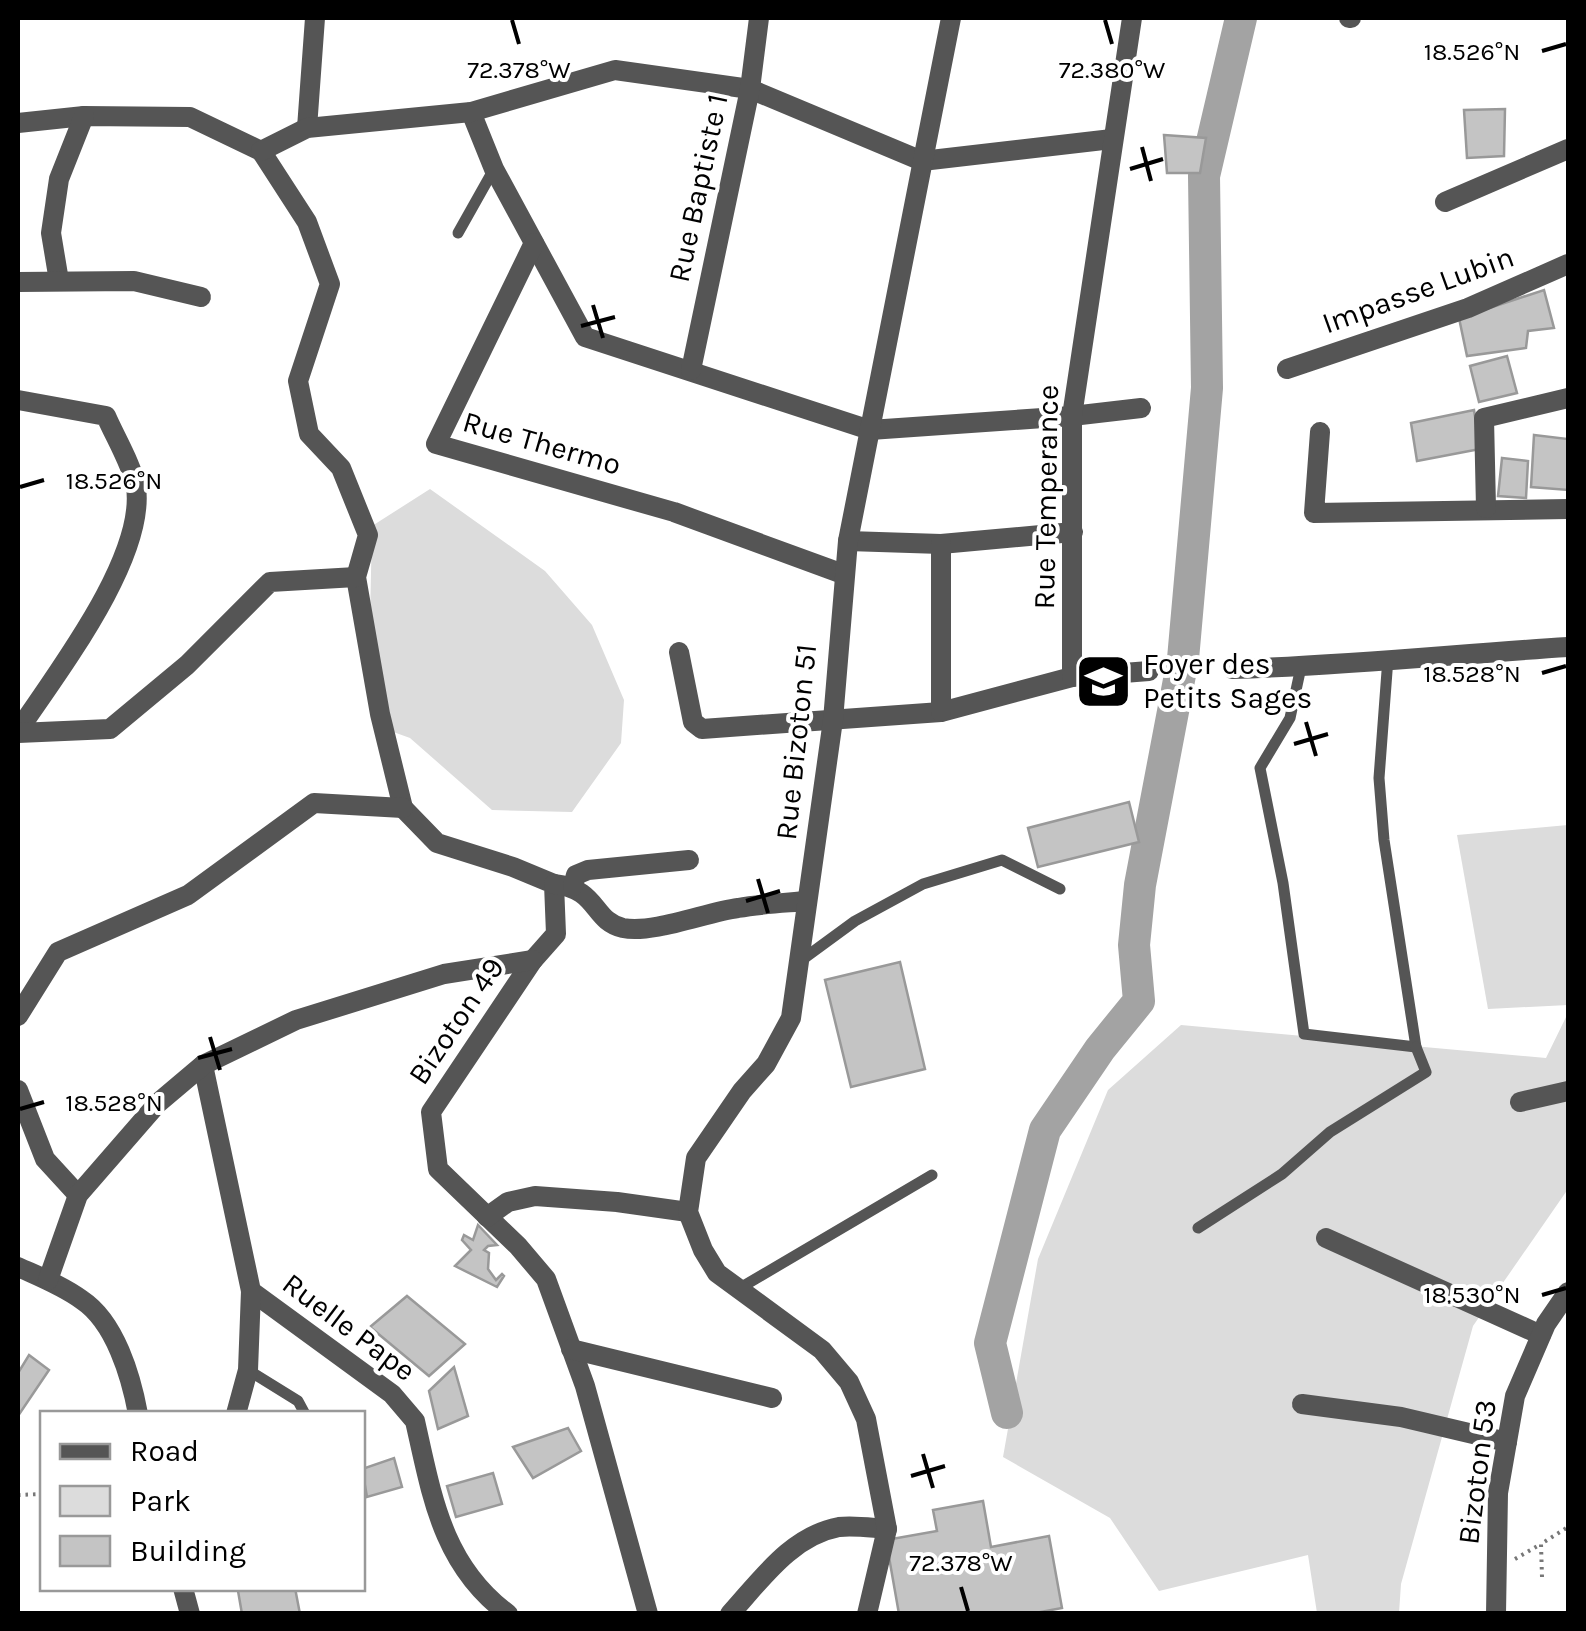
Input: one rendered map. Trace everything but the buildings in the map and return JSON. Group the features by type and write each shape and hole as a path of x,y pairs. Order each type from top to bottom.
{"street":[{"path":"307,128 315,18"},
{"name":"Rue Baptiste 1","path":"691,370 750,89 759,18"},
{"name":"Rue Bizoton 51","path":"688,1212 696,1158 742,1091 766,1064 791,1018 833,720 848,541 951,18"},
{"name":"Rue Temperance","path":"1072,677 1072,416 1132,18"},
{"path":"262,150 307,128 471,112 615,70 750,89 922,161 1112,138"},
{"path":"471,112 494,169 585,336 870,430 1141,408"},
{"path":"59,280 52,233 59,179 84,116"},
{"path":"18,122 84,116 190,117 262,150 308,222 330,284 298,382 309,434 341,468 368,535 356,578 380,714 402,808 437,843 584,892 603,916 623,928 680,922 737,908 807,901"},
{"path":"1445,202 1568,149"},
{"name":"Rue Thermo","path":"534,243 436,444 674,512 843,574"},
{"name":"Impasse Lubin","path":"1287,368 1468,308 1568,264"},
{"path":"18,282 134,280 201,297"},
{"path":"1486,508 1484,418 1568,398"},
{"path":"18,400 106,416 136,486 132,525 105,602 18,732"},
{"path":"1320,432 1314,513 1568,509"},
{"path":"848,541 941,544 1073,532"},
{"path":"941,544 941,712"},
{"path":"18,732 110,730 188,665 270,582 356,578"},
{"path":"1232,669 1568,647"},
{"path":"680,652 696,728 941,712 1072,677 1150,672"},
{"path":"18,1016 58,952 188,895 314,803 402,808"},
{"path":"564,885 588,870 689,860"},
{"name":"Bizoton 49","path":"564,885 556,934 533,960 431,1112 438,1169 546,1279 584,1386 648,1614"},
{"path":"48,1280 78,1195 158,1103 203,1066 296,1020 444,974 533,960"},
{"name":"Ruelle Pape","path":"203,1066 251,1291 406,1408 414,1421 437,1519 447,1541 492,1602 508,1614"},
{"path":"18,1090 45,1158 78,1195"},
{"path":"1520,1102 1568,1091"},
{"path":"487,1217 508,1202 535,1196 688,1212 717,1274 822,1350 849,1382 866,1419 886,1529 868,1614"},
{"path":"1326,1238 1541,1336"},
{"path":"18,1267 86,1302 106,1326 124,1364 137,1411"},
{"path":"237,1411 248,1370 251,1291"},
{"name":"Bizoton 53","path":"1496,1614 1498,1493 1514,1396 1541,1336 1568,1292"},
{"path":"571,1349 772,1398"},
{"path":"1302,1404 1400,1417 1507,1442"},
{"path":"730,1614 791,1548 841,1527 886,1529"}],"lane":[{"path":"458,233 494,169"},
{"path":"1198,1228 1282,1174 1330,1132 1426,1072 1416,1048 1384,840 1379,778 1388,658"},
{"path":"1301,667 1290,718 1260,768 1284,883 1304,1034 1416,1048"},
{"path":"798,962 855,921 923,884 1002,860 1060,889"},
{"path":"740,1288 932,1176"},
{"path":"248,1370 298,1401 303,1411"}],"path":[{"path":"1496,1560 1517,1559 1568,1526"},
{"path":"1541,1544 1542,1577"}],"green space":[{"path":"430,489 545,571 592,625 624,700 621,743 572,812 492,810 410,738 374,725 369,666 372,526"},
{"path":"1568,825 1568,1005 1488,1009 1457,835"},
{"path":"1568,1013 1568,1189 1473,1326 1401,1584 1399,1613 1317,1613 1308,1555 1159,1591 1110,1518 1003,1457 1038,1259 1108,1090 1181,1025 1546,1058"}],"waterway":[{"path":"1007,1413 990,1343 1045,1130 1100,1049 1139,1001 1134,945 1140,885 1183,659 1207,388 1204,176 1241,18"}],"place":[{"name":"Foyer des Petits Sages","path":"1104,681"}]}
